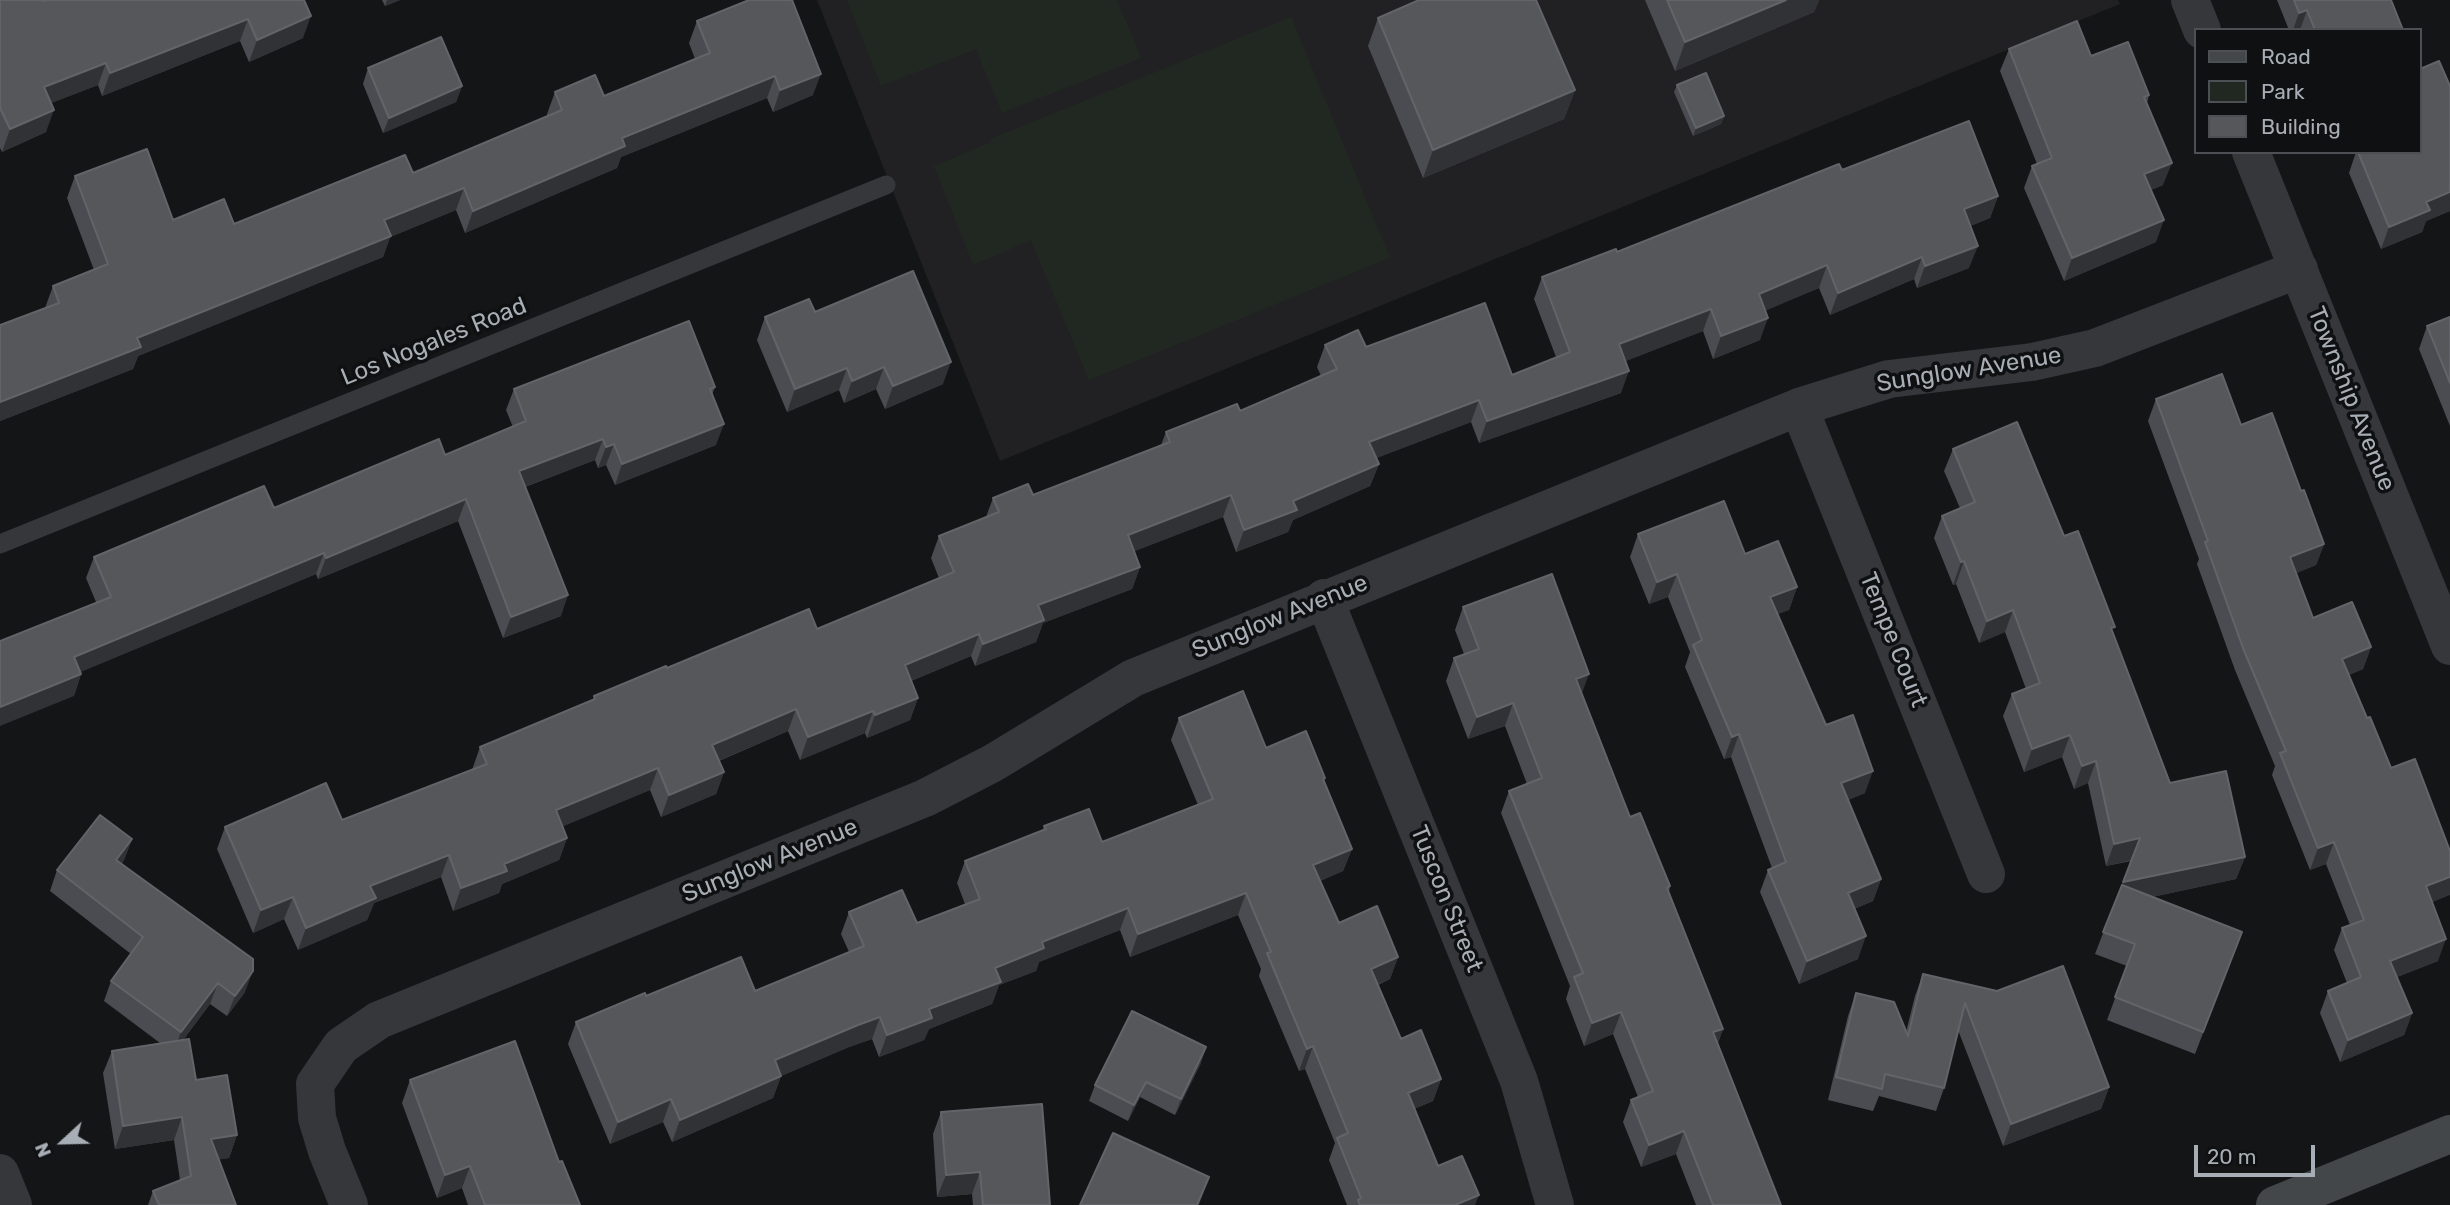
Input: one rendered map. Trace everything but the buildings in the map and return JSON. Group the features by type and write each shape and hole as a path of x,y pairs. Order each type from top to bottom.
{"main road":[{"path":"2275,1205 2450,1134"}],"street":[{"path":"2190,0 2201,28"},
{"name":"Township Avenue","path":"2252,154 2450,646"},
{"name":"Sunglow Avenue","path":"349,1205 317,1118 315,1084 341,1046 379,1020 925,798 993,763 1133,678 1324,598 1799,407 1889,379 2032,362 2095,348 2299,269"},
{"name":"Tempe Court","path":"1799,407 1986,874"},
{"name":"Tuscon Street","path":"1324,598 1519,1081 1555,1205"},
{"path":"0,1174 13,1205"}],"lane":[{"name":"Los Nogales Road","path":"0,544 886,185"}],"shaded area":[{"path":"817,0 2118,0 2120,4 1000,461"}],"green space":[{"path":"847,0 1117,0 1141,58 1002,113 976,49 881,86"},
{"path":"1291,17 1390,258 1089,380 1031,240 973,265 934,166 991,142 990,139"}]}
